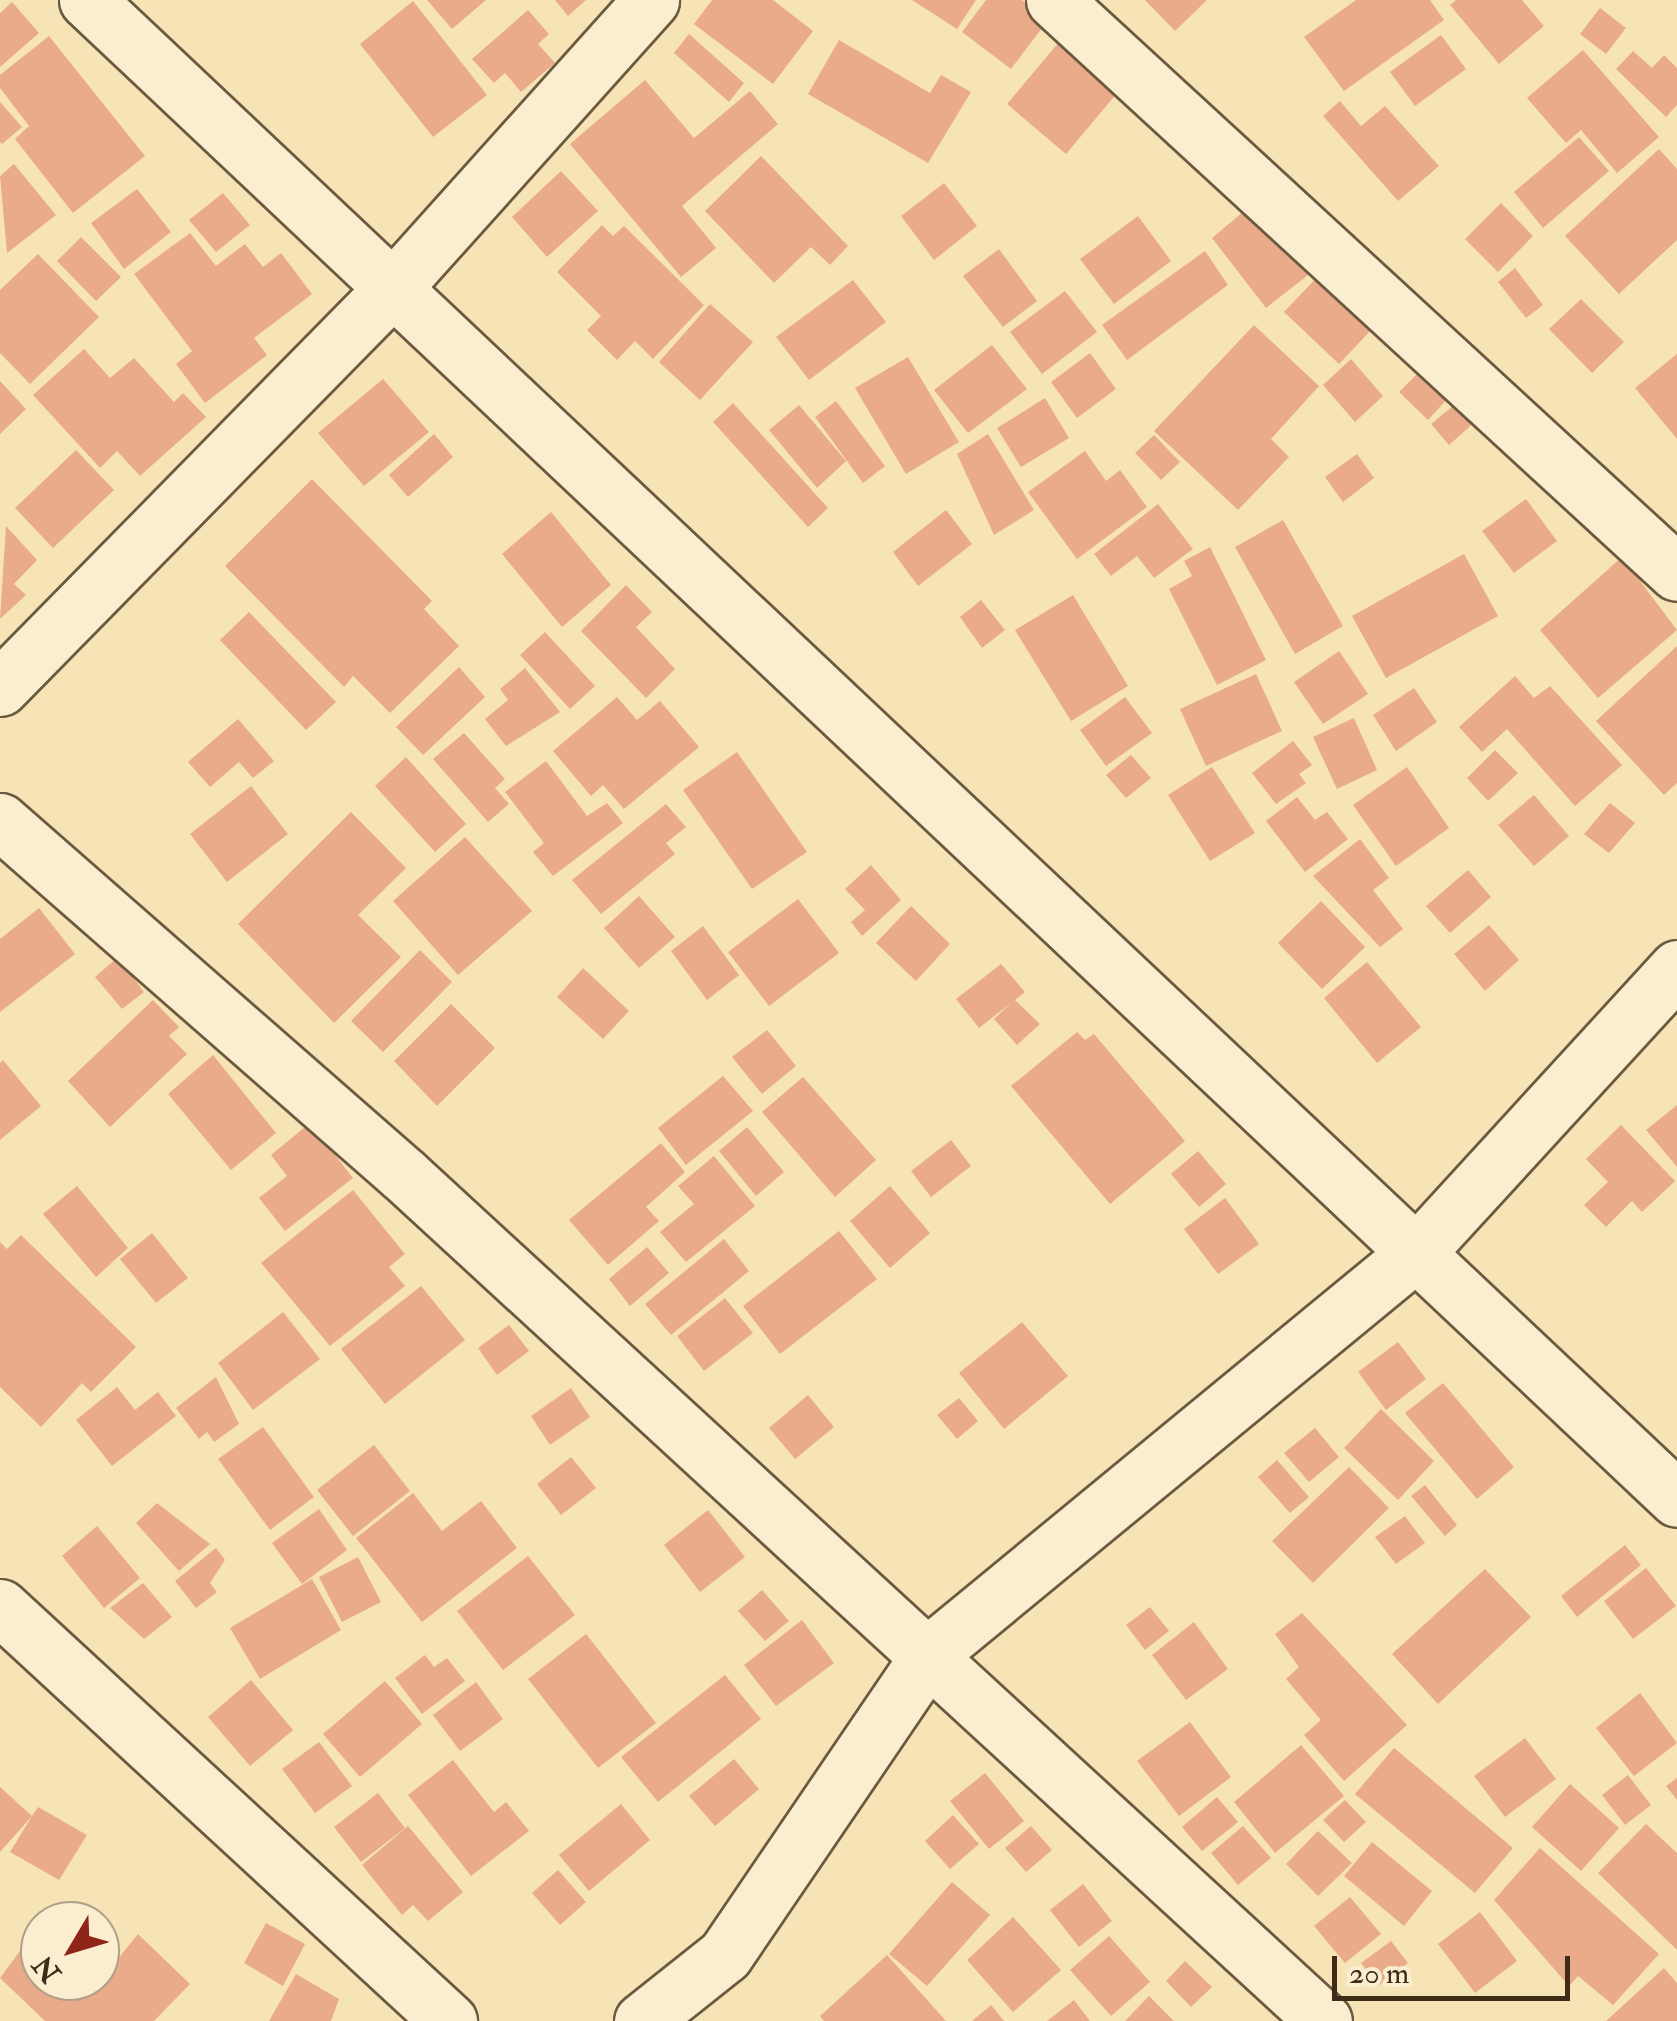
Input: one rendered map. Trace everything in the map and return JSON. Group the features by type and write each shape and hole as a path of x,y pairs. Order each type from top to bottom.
{"street":[{"path":"87,0 1677,1499"},
{"path":"0,688 392,289 651,0"},
{"path":"1054,0 1677,574"},
{"path":"0,821 930,1653 1324,2021"},
{"path":"642,2021 726,1955 930,1653 1418,1251 1677,968"},
{"path":"0,1607 449,2021"}],"building":[{"path":"427,0 486,0 452,29"},
{"path":"555,0 586,0 568,16"},
{"path":"712,0 773,0 813,31 773,84 694,24"},
{"path":"912,0 976,0 957,29"},
{"path":"986,0 1022,0 1048,20 1011,69 962,32"},
{"path":"1145,0 1207,0 1175,31"},
{"path":"1356,0 1430,0 1444,20 1344,91 1304,37"},
{"path":"1456,0 1522,0 1544,26 1499,64 1450,5"},
{"path":"413,1 487,95 433,137 360,44"},
{"path":"12,2 39,33 0,67 0,13"},
{"path":"1600,8 1626,28 1606,54 1580,34"},
{"path":"528,10 549,34 538,44 555,63 521,92 505,73 494,83 472,59"},
{"path":"689,34 744,83 729,102 674,53"},
{"path":"1441,35 1466,69 1415,106 1390,72"},
{"path":"49,36 145,156 73,213 15,139 29,126 0,88 0,75"},
{"path":"1064,36 1123,86 1066,154 1007,104"},
{"path":"839,40 930,93 941,75 971,92 928,163 808,94"},
{"path":"1583,50 1659,137 1617,173 1581,130 1566,143 1527,98"},
{"path":"1633,51 1652,68 1664,55 1677,68 1677,105 1666,117 1616,69"},
{"path":"645,80 694,138 750,91 778,124 682,206 716,248 681,277 570,144"},
{"path":"1340,101 1361,126 1385,106 1439,166 1398,201 1323,116"},
{"path":"0,102 22,127 2,144 0,142"},
{"path":"1579,137 1609,171 1543,228 1514,192"},
{"path":"1659,149 1677,169 1677,240 1619,294 1565,236"},
{"path":"761,156 848,246 830,265 811,247 774,283 705,211"},
{"path":"14,164 56,215 7,253 0,176"},
{"path":"561,171 598,211 547,257 512,217"},
{"path":"944,183 977,226 934,260 901,216"},
{"path":"137,189 171,232 124,269 91,223"},
{"path":"223,193 250,225 216,252 189,220"},
{"path":"1501,203 1533,236 1498,272 1465,239"},
{"path":"1249,207 1321,265 1266,308 1212,238"},
{"path":"1138,216 1171,261 1114,304 1080,259"},
{"path":"602,225 613,236 624,226 704,305 653,359 635,341 617,360 587,330 601,316 557,272"},
{"path":"190,233 216,266 245,244 263,267 281,253 312,294 254,338 267,355 205,403 176,364 192,351 134,274"},
{"path":"81,237 121,277 96,301 57,261"},
{"path":"999,249 1037,301 1003,327 963,276"},
{"path":"1205,251 1228,285 1127,360 1102,325"},
{"path":"38,254 99,317 30,384 0,353 0,290"},
{"path":"1515,268 1543,305 1526,318 1498,282"},
{"path":"1321,273 1374,327 1339,364 1284,312"},
{"path":"853,280 886,322 809,380 776,337"},
{"path":"1065,291 1097,332 1042,374 1010,332"},
{"path":"1581,299 1624,342 1592,373 1549,329"},
{"path":"710,304 753,342 700,400 659,362"},
{"path":"1254,325 1319,386 1271,439 1289,457 1238,510 1154,431"},
{"path":"992,345 1027,389 968,433 934,390"},
{"path":"84,349 110,378 134,358 174,402 183,393 206,417 140,476 117,451 100,468 33,395"},
{"path":"1090,353 1116,389 1077,418 1051,382"},
{"path":"1677,354 1677,439 1635,388"},
{"path":"908,357 959,442 906,474 855,388"},
{"path":"1351,359 1383,396 1355,422 1323,385"},
{"path":"1419,372 1448,398 1428,420 1399,392"},
{"path":"383,379 429,432 364,486 318,433"},
{"path":"0,381 26,409 0,434"},
{"path":"1045,398 1069,438 1021,467 997,428"},
{"path":"836,401 885,466 863,483 815,417"},
{"path":"1459,401 1476,421 1449,445 1431,424"},
{"path":"733,403 828,508 808,527 713,422"},
{"path":"799,405 846,461 817,488 769,430"},
{"path":"434,434 453,457 408,497 389,475"},
{"path":"988,434 1034,510 994,535 957,454"},
{"path":"1154,435 1180,462 1161,480 1135,453"},
{"path":"76,450 114,490 53,548 15,508"},
{"path":"1085,451 1106,481 1120,470 1147,507 1077,559 1028,492"},
{"path":"1357,454 1374,478 1343,502 1325,477"},
{"path":"312,479 432,601 424,609 459,646 390,713 353,676 344,687 225,566"},
{"path":"1526,499 1557,541 1514,573 1482,531"},
{"path":"1158,504 1193,549 1154,578 1137,556 1111,576 1094,554"},
{"path":"946,510 972,544 918,586 893,552"},
{"path":"551,512 611,585 562,627 502,554"},
{"path":"1283,520 1343,626 1295,654 1235,547"},
{"path":"6,526 37,560 14,584 26,595 0,619"},
{"path":"1210,547 1266,660 1217,685 1169,589 1192,576 1184,561"},
{"path":"1464,554 1498,616 1386,678 1352,616"},
{"path":"1622,557 1677,630 1598,698 1540,630"},
{"path":"626,585 652,612 636,627 675,669 646,698 581,631"},
{"path":"1073,595 1128,686 1071,721 1015,630"},
{"path":"981,600 1005,630 982,648 960,617"},
{"path":"249,612 336,702 306,730 220,640"},
{"path":"545,632 595,686 570,709 520,655"},
{"path":"1677,646 1677,783 1664,795 1596,721"},
{"path":"1339,651 1368,694 1323,724 1294,682"},
{"path":"459,667 485,697 423,755 396,727"},
{"path":"525,668 560,712 506,746 485,719 508,700 500,689"},
{"path":"1256,674 1282,731 1206,766 1180,709"},
{"path":"1515,676 1534,698 1550,686 1622,765 1575,806 1507,729 1482,752 1459,727"},
{"path":"1414,688 1437,722 1396,751 1373,715"},
{"path":"617,697 637,720 660,701 699,747 624,809 603,785 591,796 553,751"},
{"path":"1125,697 1152,733 1106,766 1080,730"},
{"path":"1354,718 1377,770 1337,789 1313,737"},
{"path":"238,719 274,761 253,778 239,762 210,787 188,762"},
{"path":"464,733 505,779 495,788 509,804 488,822 433,759"},
{"path":"1293,741 1312,765 1299,774 1306,783 1276,804 1252,773"},
{"path":"1495,750 1518,773 1488,801 1467,778"},
{"path":"737,752 807,852 752,889 683,790"},
{"path":"1131,755 1151,778 1126,798 1106,775"},
{"path":"406,757 466,824 435,852 375,786"},
{"path":"546,761 587,816 607,803 623,823 553,876 533,852 544,843 505,792"},
{"path":"1212,767 1255,833 1210,861 1168,795"},
{"path":"1407,767 1449,828 1396,866 1353,805"},
{"path":"251,786 288,834 227,882 190,834"},
{"path":"1534,795 1569,836 1534,866 1498,825"},
{"path":"1297,797 1315,820 1327,812 1348,839 1305,872 1266,821"},
{"path":"1610,803 1635,823 1609,853 1584,834"},
{"path":"666,804 686,827 666,843 675,854 601,914 572,880"},
{"path":"351,812 406,868 358,915 401,957 334,1023 238,924"},
{"path":"465,837 532,911 458,975 393,901"},
{"path":"1360,839 1389,878 1373,890 1403,929 1380,947 1313,876"},
{"path":"871,865 901,900 862,936 851,922 865,910 845,889"},
{"path":"1468,870 1491,897 1450,933 1426,906"},
{"path":"639,896 675,937 639,968 604,928"},
{"path":"798,899 839,953 769,1006 728,952"},
{"path":"1321,901 1365,947 1322,989 1278,943"},
{"path":"911,906 950,944 916,981 876,943"},
{"path":"39,908 75,954 0,1012 0,939"},
{"path":"1489,925 1519,960 1485,991 1454,954"},
{"path":"703,926 739,975 707,1000 671,951"},
{"path":"420,950 452,982 383,1052 351,1021"},
{"path":"118,957 144,992 122,1009 95,977"},
{"path":"1367,962 1421,1027 1377,1063 1324,998"},
{"path":"1001,964 1025,992 1015,1000 1040,1024 1017,1045 994,1019 1011,1003 979,1028 956,999"},
{"path":"583,968 629,1011 603,1039 557,997"},
{"path":"153,1000 179,1027 169,1036 187,1054 110,1127 68,1081"},
{"path":"451,1004 495,1048 437,1106 394,1061"},
{"path":"767,1030 796,1066 762,1094 732,1057"},
{"path":"1077,1032 1085,1040 1094,1034 1185,1141 1110,1204 1011,1086"},
{"path":"213,1055 276,1133 231,1170 168,1094"},
{"path":"3,1060 41,1106 0,1140 0,1063"},
{"path":"723,1076 753,1111 686,1165 658,1128"},
{"path":"803,1077 876,1160 835,1197 762,1112"},
{"path":"1677,1105 1677,1167 1646,1130"},
{"path":"310,1123 353,1178 285,1231 259,1198 287,1176 271,1155"},
{"path":"1621,1125 1675,1181 1642,1212 1632,1201 1606,1227 1584,1205 1608,1182 1586,1159"},
{"path":"747,1127 784,1172 756,1196 719,1151"},
{"path":"951,1140 971,1166 931,1197 911,1171"},
{"path":"661,1143 685,1172 646,1207 659,1221 608,1265 569,1220"},
{"path":"1198,1151 1226,1184 1199,1207 1171,1174"},
{"path":"714,1156 755,1206 686,1262 660,1232 694,1204 678,1186"},
{"path":"77,1186 128,1248 96,1277 43,1214"},
{"path":"890,1186 930,1233 890,1268 850,1221"},
{"path":"353,1190 405,1254 389,1267 405,1286 330,1346 261,1263"},
{"path":"1225,1198 1259,1244 1218,1274 1184,1229"},
{"path":"839,1231 877,1279 780,1354 743,1306"},
{"path":"152,1233 188,1278 156,1303 120,1259"},
{"path":"21,1235 136,1347 91,1392 82,1383 41,1427 0,1387 0,1242 7,1249"},
{"path":"724,1239 749,1271 671,1335 645,1304"},
{"path":"647,1247 669,1273 630,1306 609,1279"},
{"path":"421,1286 465,1340 385,1404 341,1349"},
{"path":"725,1298 753,1333 704,1371 677,1336"},
{"path":"283,1312 320,1359 253,1410 218,1363"},
{"path":"1022,1322 1068,1376 1004,1429 959,1373"},
{"path":"509,1325 529,1351 497,1375 478,1348"},
{"path":"1398,1342 1426,1379 1386,1410 1358,1372"},
{"path":"216,1377 239,1424 214,1442 207,1432 199,1439 176,1408"},
{"path":"1443,1383 1514,1467 1477,1499 1405,1413"},
{"path":"117,1387 135,1410 158,1392 176,1416 112,1466 76,1420"},
{"path":"571,1388 590,1417 550,1445 531,1416"},
{"path":"808,1395 834,1427 795,1459 769,1428"},
{"path":"959,1398 978,1421 957,1439 937,1415"},
{"path":"1381,1409 1434,1461 1398,1500 1344,1448"},
{"path":"263,1427 314,1497 270,1530 218,1459"},
{"path":"1315,1428 1339,1457 1309,1482 1284,1453"},
{"path":"374,1445 410,1491 353,1536 317,1490"},
{"path":"571,1457 596,1488 561,1515 537,1484"},
{"path":"1277,1460 1309,1497 1290,1513 1258,1477"},
{"path":"1349,1467 1389,1508 1313,1583 1272,1541"},
{"path":"1425,1485 1457,1525 1445,1536 1411,1496"},
{"path":"413,1493 442,1531 481,1501 517,1548 422,1622 356,1538"},
{"path":"157,1503 210,1544 179,1571 136,1523"},
{"path":"319,1509 347,1550 302,1584 272,1543"},
{"path":"708,1510 745,1557 700,1592 664,1545"},
{"path":"1405,1516 1425,1543 1396,1564 1375,1537"},
{"path":"97,1526 140,1578 104,1608 62,1556"},
{"path":"1625,1545 1641,1565 1577,1617 1561,1596"},
{"path":"216,1548 225,1560 210,1583 217,1592 196,1608 175,1581"},
{"path":"528,1556 575,1615 503,1670 457,1611"},
{"path":"358,1557 381,1602 342,1622 319,1577"},
{"path":"1646,1568 1676,1606 1633,1639 1604,1601"},
{"path":"1485,1569 1531,1617 1438,1704 1392,1654"},
{"path":"312,1579 341,1630 260,1679 230,1628"},
{"path":"143,1583 172,1617 144,1639 110,1608"},
{"path":"762,1590 789,1621 765,1641 738,1611"},
{"path":"1150,1607 1169,1631 1145,1650 1126,1625"},
{"path":"1302,1613 1407,1725 1344,1781 1304,1735 1321,1720 1286,1679 1299,1667 1275,1634"},
{"path":"802,1620 834,1663 776,1706 744,1665"},
{"path":"1194,1622 1228,1669 1186,1700 1152,1655"},
{"path":"586,1634 656,1723 598,1768 528,1679"},
{"path":"425,1655 434,1667 447,1658 465,1681 422,1714 395,1678"},
{"path":"725,1675 761,1719 658,1802 621,1757"},
{"path":"251,1680 293,1730 250,1766 208,1717"},
{"path":"385,1681 422,1724 360,1777 323,1734"},
{"path":"476,1682 503,1719 460,1751 433,1715"},
{"path":"1640,1693 1677,1743 1634,1776 1596,1728"},
{"path":"1190,1722 1231,1777 1179,1816 1137,1761"},
{"path":"1525,1738 1556,1779 1505,1817 1474,1776"},
{"path":"319,1742 352,1786 315,1813 282,1769"},
{"path":"1301,1745 1344,1796 1275,1853 1234,1802"},
{"path":"1394,1748 1513,1848 1475,1893 1355,1794"},
{"path":"734,1759 759,1789 715,1826 689,1796"},
{"path":"453,1760 494,1812 506,1802 529,1831 471,1876 408,1795"},
{"path":"985,1773 1024,1821 989,1849 950,1801"},
{"path":"1628,1775 1651,1805 1625,1825 1602,1795"},
{"path":"1677,1778 1677,1800 1666,1786"},
{"path":"1570,1784 1619,1828 1581,1871 1532,1827"},
{"path":"0,1787 32,1816 0,1852"},
{"path":"378,1793 405,1828 361,1862 334,1827"},
{"path":"1217,1797 1238,1822 1202,1851 1182,1827"},
{"path":"1345,1800 1366,1822 1344,1842 1323,1820"},
{"path":"621,1804 650,1840 589,1891 559,1855"},
{"path":"38,1807 87,1835 59,1880 10,1852"},
{"path":"953,1815 979,1844 950,1869 925,1841"},
{"path":"1646,1824 1677,1853 1677,1950 1598,1873"},
{"path":"408,1826 463,1892 428,1921 413,1905 402,1915 362,1865"},
{"path":"1031,1826 1052,1850 1026,1872 1005,1848"},
{"path":"1243,1826 1271,1858 1238,1885 1211,1853"},
{"path":"1318,1831 1352,1863 1318,1896 1286,1864"},
{"path":"1372,1842 1432,1891 1404,1926 1344,1876"},
{"path":"1540,1848 1659,1954 1613,2005 1578,1976 1569,1986 1494,1900"},
{"path":"558,1870 586,1902 560,1925 532,1893"},
{"path":"952,1882 990,1915 927,1986 889,1954"},
{"path":"1083,1884 1112,1921 1079,1947 1050,1910"},
{"path":"1350,1897 1381,1934 1345,1963 1314,1926"},
{"path":"1480,1912 1517,1961 1475,1993 1438,1944"},
{"path":"1013,1917 1061,1970 1013,2012 967,1960"},
{"path":"266,1923 305,1944 283,1986 244,1963"},
{"path":"138,1934 190,1984 154,2021 45,2021 24,2001 120,2001 120,1956"},
{"path":"1109,1936 1150,1982 1111,2016 1070,1970"},
{"path":"1391,1941 1408,1963 1379,1985 1361,1963"},
{"path":"20,1951 20,1997 0,1978"},
{"path":"887,1955 946,2021 824,2021 820,2016"},
{"path":"1185,1961 1212,1987 1191,2007 1166,1981"},
{"path":"1664,1968 1677,1983 1677,2021 1606,2021"},
{"path":"296,1974 339,1999 331,2021 269,2021"},
{"path":"1149,1996 1174,2021 1125,2021"},
{"path":"1074,2000 1090,2021 1047,2021"},
{"path":"991,2005 1004,2021 972,2021"}]}
